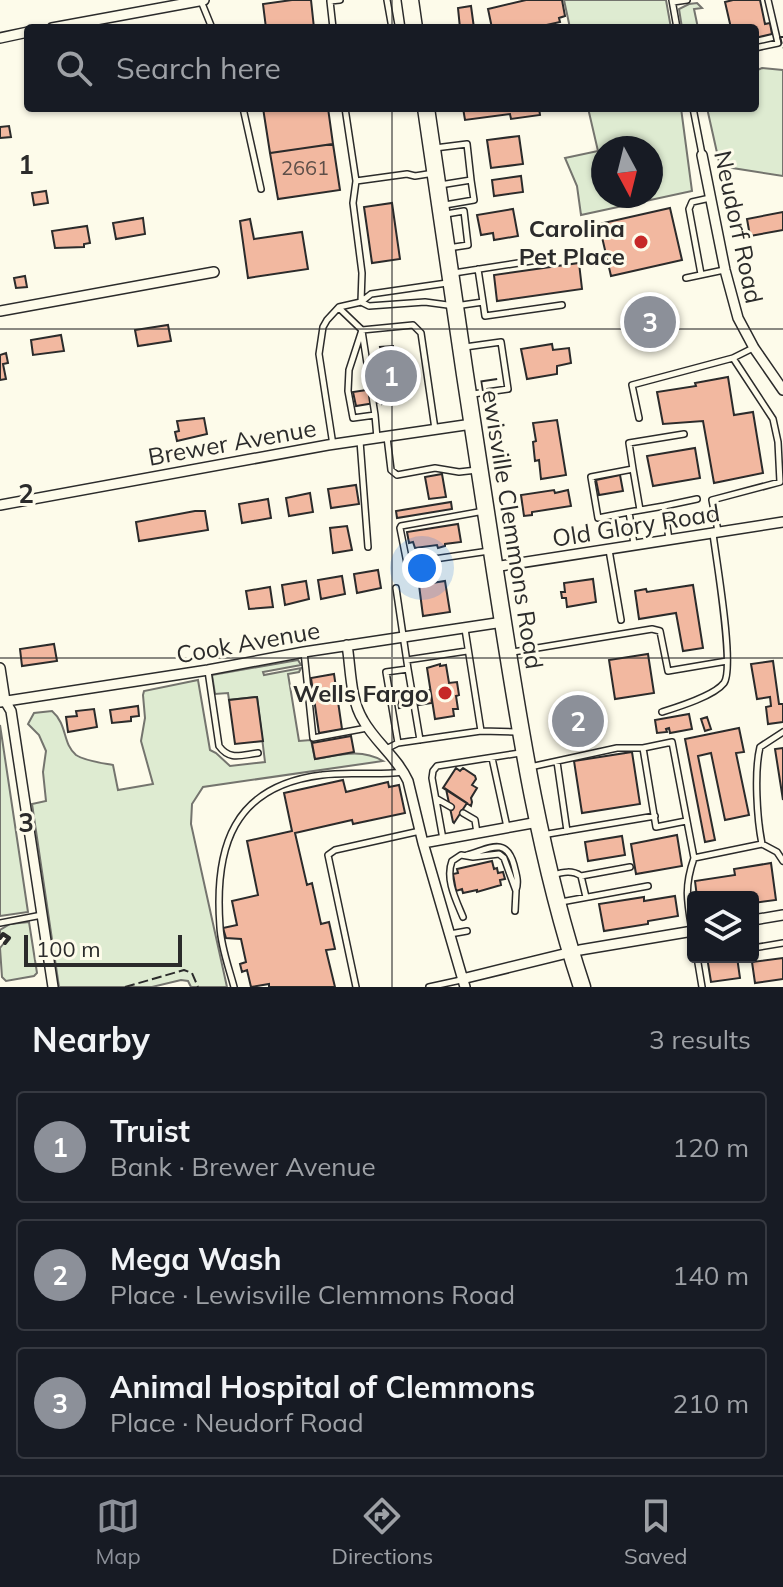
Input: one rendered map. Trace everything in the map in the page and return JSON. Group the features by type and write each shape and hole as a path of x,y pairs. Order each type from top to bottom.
{"main road":[{"path":"410,0 413,24"},
{"name":"Lewisville Clemmons Road","path":"427,112 521,732 556,903 582,987"}],"street":[{"path":"73,24 202,0"},
{"path":"0,38 24,33"},
{"name":"Neudorf Road","path":"702,155 738,318 783,390"},
{"path":"0,311 214,272"},
{"name":"Brewer Avenue","path":"0,505 360,440 472,424"},
{"name":"Old Glory Road","path":"493,558 609,549 783,522"},
{"name":"Cook Avenue","path":"2,702 503,622"},
{"path":"347,645 359,713 404,771 408,781 464,983 571,952 687,933"},
{"path":"0,668 2,702 11,711 53,987"},
{"path":"423,843 507,828 540,829"},
{"path":"759,919 783,915"}],"lane":[{"path":"202,0 211,24"},
{"path":"333,24 330,1 340,0"},
{"path":"387,0 391,24"},
{"path":"676,24 672,1 687,0"},
{"path":"759,47 778,43 768,0"},
{"path":"244,112 261,189"},
{"path":"346,112 356,181 353,203 362,273 361,302"},
{"name":"Neudorf Road","path":"694,112 702,155"},
{"path":"432,149 467,144 474,200 441,211"},
{"path":"356,181 407,174 471,180"},
{"path":"701,274 689,209 692,202 710,198"},
{"path":"333,445 319,354 323,327 339,307 361,302 371,294 451,278 478,269 544,259"},
{"path":"478,269 485,316 562,305"},
{"path":"686,278 725,270"},
{"path":"361,302 369,306 425,302 455,306 483,302"},
{"path":"339,307 362,330 375,415 393,474 435,468 459,472 479,469"},
{"path":"362,330 413,325 421,333 435,429"},
{"path":"362,330 349,370 348,391 353,418 375,415"},
{"path":"461,347 501,342 508,389 468,395"},
{"path":"639,418 632,385 733,358 754,348"},
{"path":"662,712 689,704 722,686 727,677 727,647 712,500 780,482 780,442 773,419 733,358"},
{"path":"640,510 629,443 684,434"},
{"path":"360,440 368,547"},
{"path":"633,469 591,477 598,518 697,499"},
{"path":"664,506 669,540"},
{"path":"485,511 400,528 407,563 493,558"},
{"path":"629,512 634,545"},
{"path":"609,549 621,620"},
{"path":"396,588 420,740"},
{"path":"465,628 481,731"},
{"path":"508,653 652,629 660,631 668,671 727,661"},
{"path":"407,660 467,651"},
{"path":"304,652 313,738 368,728"},
{"path":"398,743 386,672 408,669"},
{"path":"208,670 219,746 231,757 258,753"},
{"path":"386,749 398,743 481,731 521,732"},
{"path":"762,844 759,815 760,747 783,732"},
{"path":"443,839 432,778 437,766 492,758 557,762 617,748 643,748 672,742 694,858 689,872 687,899"},
{"path":"643,748 656,827 686,821"},
{"path":"492,758 507,828"},
{"path":"557,762 567,831"},
{"path":"234,987 220,929 224,849 234,825 248,807 286,784 320,775 404,771"},
{"path":"436,799 451,807"},
{"path":"463,813 475,820 477,833"},
{"path":"540,829 567,831 655,816"},
{"path":"356,987 328,855 335,850 420,831"},
{"path":"694,858 762,844 777,852 783,861"},
{"path":"463,917 455,900 449,873 452,861 461,855 499,854 504,858 516,891 515,911"},
{"path":"550,877 570,872 581,876 630,867"},
{"path":"581,876 586,897"},
{"path":"556,903 648,886"},
{"path":"0,923 43,915"},
{"path":"449,934 467,931"},
{"path":"759,947 783,943"},
{"path":"698,963 702,987"},
{"path":"429,987 464,983"}],"green space":[{"path":"564,0 666,0 670,24 569,24"},
{"path":"697,3 702,8 694,9 697,24 681,24 679,9"},
{"path":"759,69 783,70 783,176 720,166 708,112 759,112"},
{"path":"589,112 682,112 692,191 663,197 663,136 595,136"},
{"path":"591,152 591,208 613,208 581,215 577,186 565,158"},
{"path":"298,660 301,665 263,672 264,675 301,668 299,672 288,674 299,741 311,740 315,759 358,754 383,761 203,787 192,804 191,824 227,987 191,987 188,981 181,980 152,987 59,987 32,804 46,801 43,772 46,751 39,735 28,724 34,713 52,711 57,716 76,755 113,765 118,790 153,784 141,741 145,718 144,691 198,680 210,750 230,766 265,762 257,697 229,700 228,693 215,694 212,675"},
{"path":"0,725 28,912 0,916"},
{"path":"29,922 37,973 6,981 2,977 0,948 8,938 3,934 0,938 0,930 10,924"}],"building":[{"path":"311,0 314,24 266,24 263,4"},
{"path":"526,0 562,0 565,16 559,18 560,22 551,24 491,24 488,9"},
{"path":"760,0 765,24 770,23 772,34 759,37 759,24 730,24 725,2"},
{"path":"471,6 473,24 460,24 458,8"},
{"path":"264,112 329,112 333,144 270,153"},
{"path":"464,112 540,112 540,115 511,119 510,114 465,120"},
{"path":"9,126 11,137 0,138 0,127"},
{"path":"519,136 523,164 491,168 487,140"},
{"path":"333,144 340,190 278,199 270,153"},
{"path":"521,176 523,192 494,196 492,180"},
{"path":"46,191 48,203 34,205 32,193"},
{"path":"392,203 400,259 372,263 364,207"},
{"name":"Carolina Pet Place","path":"670,208 682,260 611,276 599,224"},
{"path":"513,209 518,236 494,240 493,233 481,235 477,215"},
{"path":"783,212 783,230 750,236 747,219"},
{"path":"143,218 145,234 116,239 113,223"},
{"path":"250,219 254,239 302,232 308,269 248,278 240,221"},
{"path":"87,226 90,243 84,244 84,247 55,248 52,231"},
{"path":"579,263 582,289 497,301 494,275"},
{"path":"25,276 27,287 16,288 14,278"},
{"path":"666,300 668,307 672,306 676,321 671,322 673,329 656,333 657,338 632,343 625,309"},
{"path":"168,325 171,341 138,346 135,330"},
{"path":"61,335 64,351 33,355 31,340"},
{"path":"552,344 553,350 569,348 571,363 557,366 557,374 527,379 521,349"},
{"path":"393,346 393,349 399,349 400,355 405,354 406,363 402,364 407,400 382,404 375,352 381,351 380,347"},
{"path":"6,353 8,363 3,364 6,379 0,380 0,355"},
{"path":"728,377 734,415 753,412 763,473 714,483 703,421 663,424 657,392"},
{"path":"380,388 381,402 356,406 353,392"},
{"path":"204,418 207,434 177,441 177,421"},
{"path":"557,420 566,475 541,479 539,460 535,461 533,423"},
{"path":"695,448 700,478 653,486 647,456"},
{"path":"442,474 446,497 429,499 425,477"},
{"path":"620,475 623,491 599,495 596,480"},
{"path":"356,485 359,504 331,508 328,489"},
{"path":"554,490 555,493 568,490 571,506 524,516 521,495"},
{"path":"310,493 313,512 289,516 286,498"},
{"path":"268,499 271,518 242,523 239,504"},
{"path":"451,502 452,509 397,518 396,511"},
{"path":"205,511 208,530 139,541 136,522"},
{"path":"458,524 461,542 438,548 437,545 415,548 413,542 409,543 407,532"},
{"path":"347,526 352,550 333,553 330,528"},
{"path":"378,570 381,588 357,593 354,574"},
{"path":"342,576 345,594 321,599 318,580"},
{"path":"593,579 596,602 567,607 566,598 562,598 561,592 565,592 564,583"},
{"path":"306,581 309,599 285,605 282,585"},
{"path":"445,581 450,612 423,616 419,585"},
{"path":"693,585 703,648 683,651 676,613 639,619 635,591"},
{"path":"270,587 273,607 249,609 246,591"},
{"path":"54,644 57,661 22,666 20,649"},
{"path":"648,654 654,693 615,699 609,660"},
{"path":"773,661 779,704 783,704 783,722 768,724 766,707 771,706 770,697 757,699 751,664"},
{"name":"Wells Fargo","path":"446,665 449,683 457,682 458,709 453,709 454,716 435,719 427,668"},
{"path":"334,674 342,729 319,733 311,678"},
{"path":"430,690 432,703 399,708 397,695"},
{"path":"257,697 263,741 235,744 229,700"},
{"path":"138,706 139,716 131,717 131,721 112,723 110,710"},
{"path":"589,708 592,729 567,734 564,712"},
{"path":"94,709 97,727 68,732 66,717 77,716 76,711"},
{"path":"689,714 692,729 670,733 669,728 667,732 657,733 655,720"},
{"path":"707,717 711,729 705,731 701,719"},
{"path":"739,728 744,752 736,753 749,815 725,820 711,753 698,756 715,840 705,842 685,739"},
{"path":"351,736 354,752 315,759 312,743"},
{"path":"783,748 783,800 775,749"},
{"path":"632,752 640,804 582,813 574,761"},
{"path":"456,768 460,771 463,768 475,776 472,785 477,788 471,798 471,806 443,788"},
{"path":"343,780 346,792 388,782 389,787 399,785 405,813 353,824 352,820 295,833 307,885 312,883 321,924 329,922 335,949 326,950 335,987 269,987 269,984 251,987 247,970 242,972 240,964 246,962 241,939 226,938 223,928 237,925 232,901 258,895 247,841 292,831 284,793"},
{"path":"446,789 467,803 454,823 453,822"},
{"path":"677,835 682,866 636,874 631,844"},
{"path":"622,836 625,855 588,861 585,842"},
{"path":"492,861 498,873 503,872 505,879 500,880 501,885 477,892 456,891 453,874 458,873 457,869"},
{"path":"771,863 776,900 759,902 759,891 696,891 695,881 735,875 734,869"},
{"path":"675,896 678,916 604,931 599,904"},
{"path":"783,958 783,979 755,983 752,963"},
{"path":"708,963 738,963 740,978 711,982"}],"fence":[{"path":"783,37 780,37 783,48"},
{"path":"125,987 184,970 192,973 198,987"}],"wall":[{"path":"0,938 3,934 9,938 5,943"}],"place":[{"name":"Carolina Pet Place","path":"641,242"},
{"name":"Animal Hospital of Clemmons","path":"650,322"},
{"name":"Truist","path":"391,376"},
{"name":"Wells Fargo","path":"445,693"},
{"name":"Mega Wash","path":"578,721"}]}
